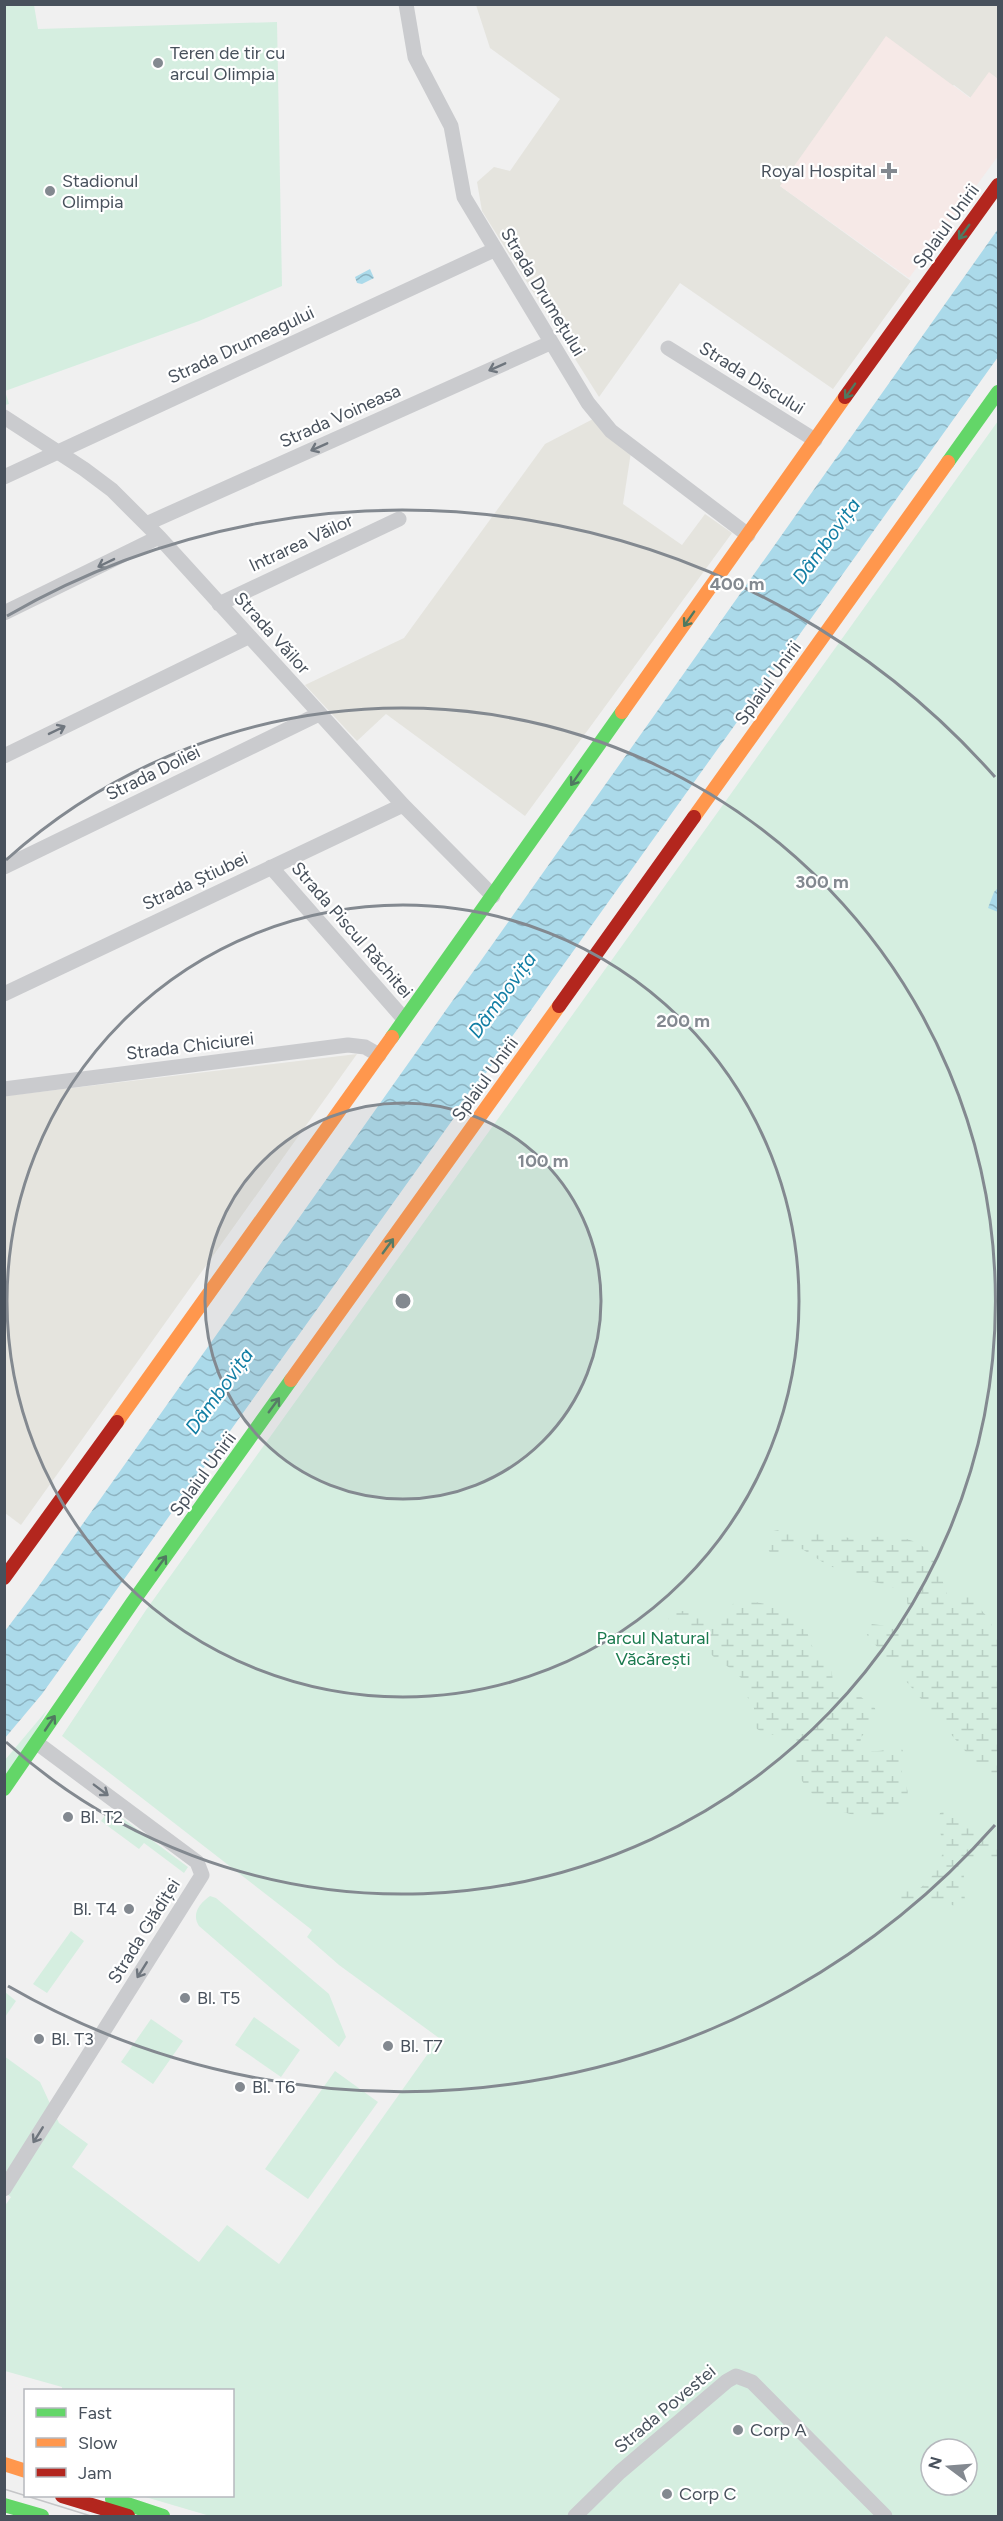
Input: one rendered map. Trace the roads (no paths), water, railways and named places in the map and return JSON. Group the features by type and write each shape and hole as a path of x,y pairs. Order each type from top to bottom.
{"main road":[{"name":"Splaiul Unirii","path":"4,1578 999,185"},
{"name":"Splaiul Unirii","path":"4,1789 139,1593 999,392"},
{"path":"4,2464 24,2470"},
{"path":"4,2477 24,2483"},
{"path":"65,2497 128,2517"},
{"path":"103,2497 163,2517"},
{"path":"4,2505 42,2517"}],"street":[{"name":"Strada Drumețului","path":"406,4 418,66 451,126 464,197 550,343 594,412 611,431 748,535"},
{"name":"Strada Drumeagului","path":"4,477 494,250"},
{"name":"Strada Voineasa","path":"146,524 550,343"},
{"name":"Strada Discului","path":"669,348 815,441"},
{"name":"Strada Văilor","path":"4,417 112,490 159,537 403,804 493,896"},
{"name":"Intrarea Văilor","path":"219,603 399,519"},
{"path":"4,614 159,537"},
{"path":"4,756 248,637"},
{"name":"Strada Doliei","path":"4,867 319,714"},
{"name":"Strada Știubei","path":"4,994 403,804"},
{"name":"Strada Piscul Răchitei","path":"272,867 404,1019"},
{"name":"Strada Chiciurei","path":"4,1089 348,1045 365,1047 379,1055"},
{"name":"Strada Glădiței","path":"4,2189 202,1875 196,1862 37,1743"},
{"name":"Strada Povestei","path":"575,2517 620,2472 727,2381 736,2376 752,2382 885,2517"}],"water":[{"name":"Dâmbovița","path":"998,229 998,357 42,1694 5,1738 5,1631"},
{"path":"370,269 374,278 362,284 357,283 355,277"},
{"path":"998,888 998,912 988,908"}],"tram line":[{"path":"4,2489 24,2495"},
{"path":"30,2497 91,2516"}],"place":[{"name":"Teren de tir cu arcul Olimpia","path":"158,63"},
{"name":"Royal Hospital","path":"889,171"},
{"name":"Stadionul Olimpia","path":"50,191"},
{"name":"Bl. T2","path":"68,1817"},
{"name":"Bl. T4","path":"129,1909"},
{"name":"Bl. T5","path":"185,1998"},
{"name":"Bl. T3","path":"39,2039"},
{"name":"Bl. T7","path":"388,2046"},
{"name":"Bl. T6","path":"240,2087"},
{"name":"Corp A","path":"738,2430"},
{"name":"Corp C","path":"667,2494"}],"park label":[{"name":"Parcul Natural Văcărești","path":"653,1648"}]}
